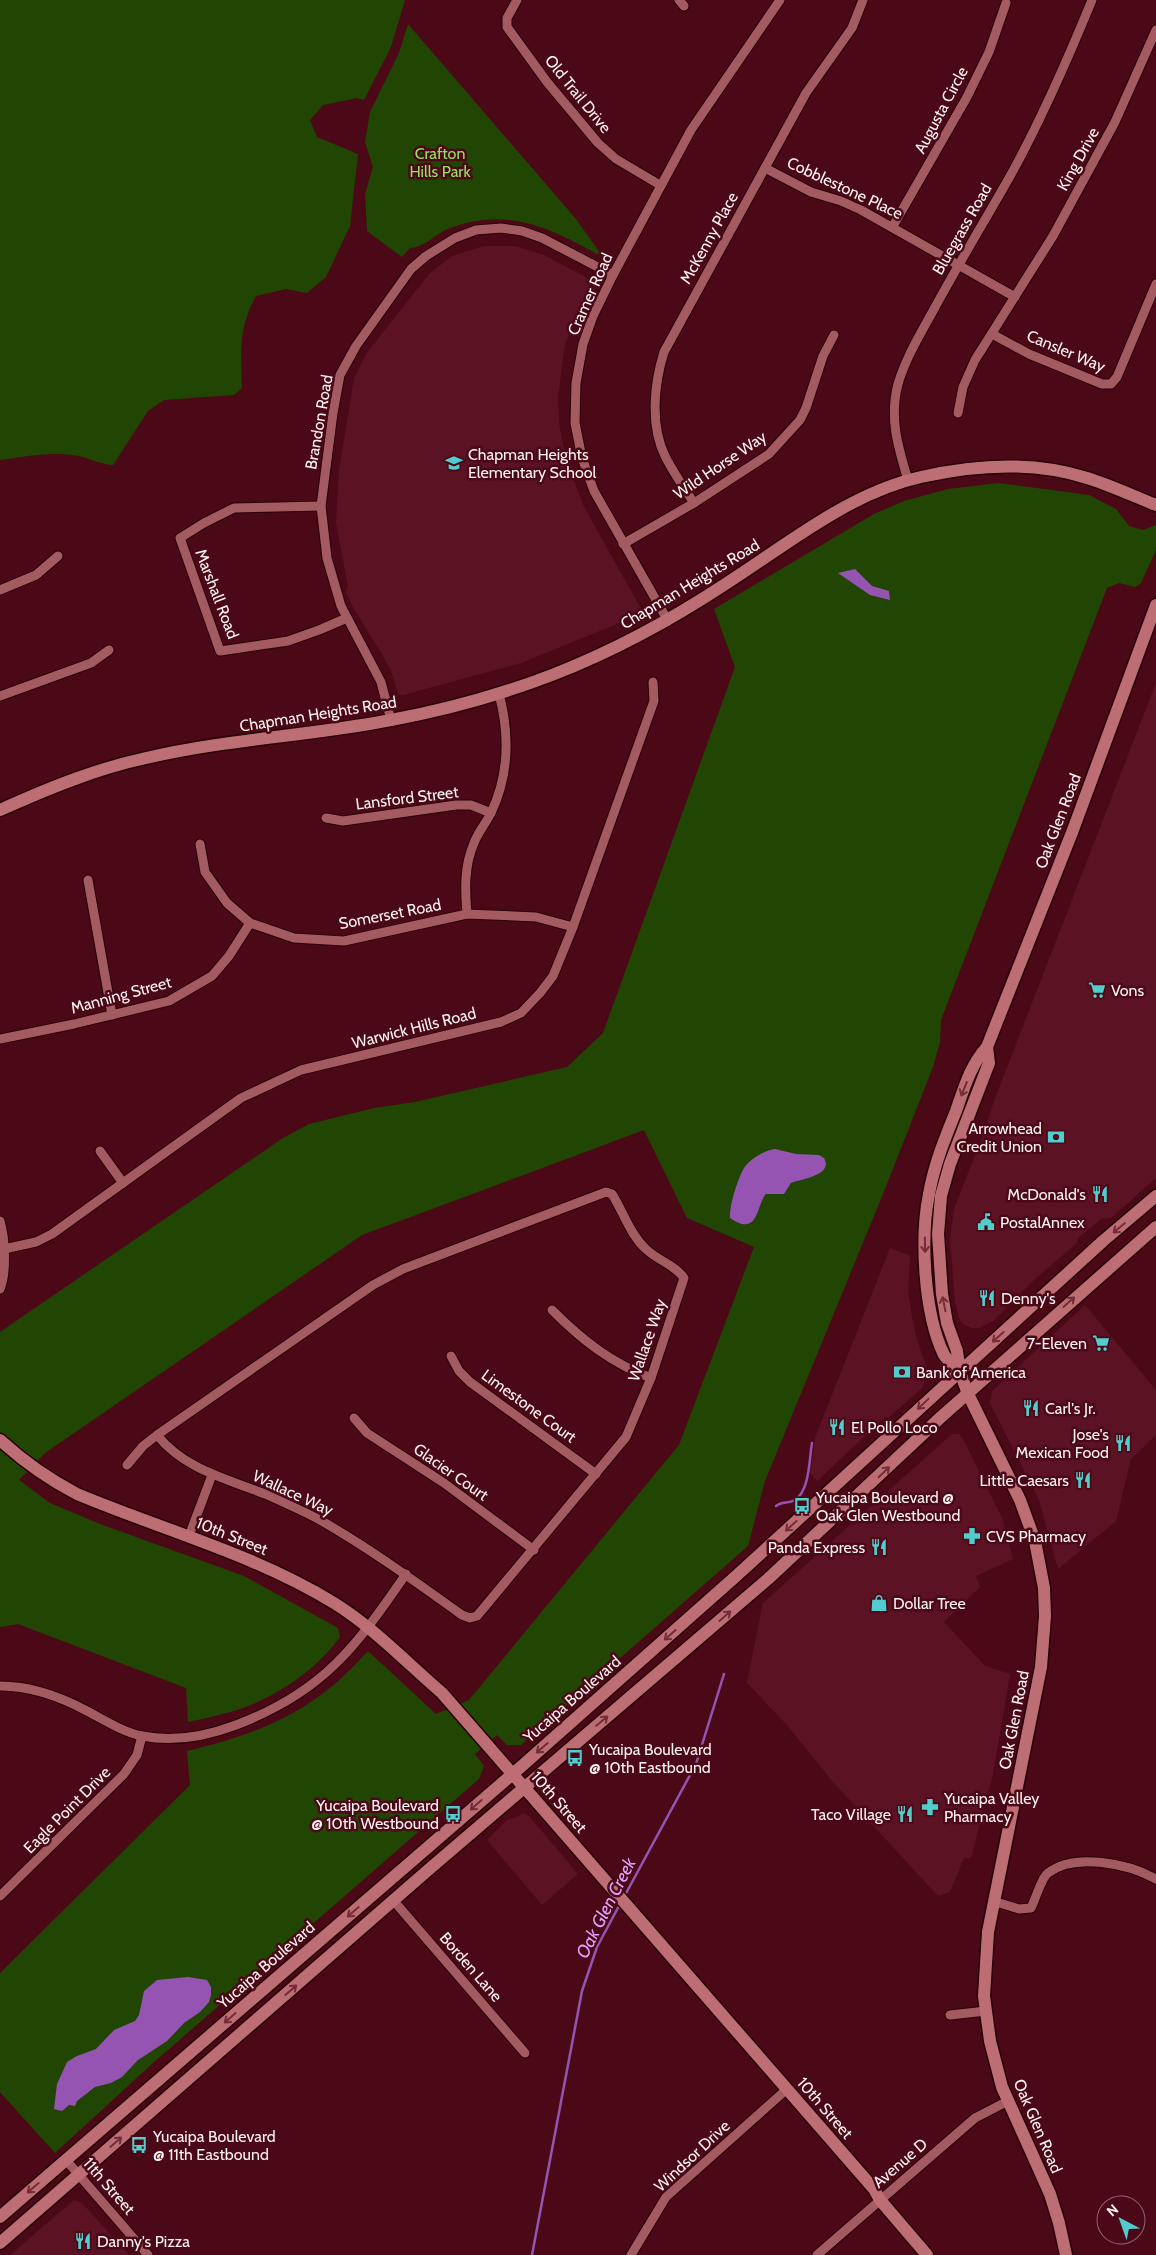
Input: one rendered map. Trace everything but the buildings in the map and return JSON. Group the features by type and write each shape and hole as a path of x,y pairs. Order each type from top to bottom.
{"main road":[{"name":"Chapman Heights Road","path":"0,810 89,774 146,758 204,747 391,720 499,694 552,675 612,650 668,621 836,512 866,496 908,480 949,471 993,467 1036,468 1085,477 1156,505"},
{"name":"Oak Glen Road","path":"1066,2255 1050,2194 1008,2101 995,2062 986,2011 986,1953 993,1901 1041,1667 1045,1616 1041,1562 1028,1520 968,1394 960,1372 957,1351 947,1323 942,1294 938,1234 940,1206 950,1164 989,1063 988,1047 1073,830 1156,605"},
{"name":"Yucaipa Boulevard","path":"0,2217 735,1577 1103,1241 1156,1196"},
{"path":"0,2243 393,1900 768,1579 968,1394 1156,1227"},
{"name":"10th Street","path":"0,1440 22,1459 60,1485 108,1507 189,1536 264,1566 314,1591 368,1629 442,1693 874,2189 880,2200 927,2255"}],"street":[{"name":"Old Trail Drive","path":"517,0 507,18 507,27 548,82 598,143 616,159 660,186"},
{"name":"Cramer Road","path":"668,621 594,491 582,458 575,423 576,383 583,344 593,316 613,275 691,130 780,0"},
{"name":"McKenny Place","path":"694,503 665,455 656,424 658,373 664,352 806,93 852,28 863,0"},
{"name":"Bluegrass Road","path":"908,480 896,443 895,403 898,385 911,350 1031,137 1060,79 1092,0"},
{"name":"Augusta Circle","path":"893,226 967,98 988,52 1006,3"},
{"name":"King Drive","path":"958,413 963,387 975,360 1053,236 1115,122 1156,30"},
{"name":"Cobblestone Place","path":"765,168 812,192 841,201 893,226 1015,297"},
{"name":"Brandon Road","path":"391,720 381,682 341,606 327,558 321,506 340,375 356,346 411,269 426,256 455,238 476,230 501,228 522,230 542,238 613,275"},
{"name":"Cansler Way","path":"992,334 1029,354 1102,384 1111,384 1117,377 1156,284"},
{"name":"Wild Horse Way","path":"624,544 694,503 769,454 790,433 806,408 822,356 834,336"},
{"name":"Marshall Road","path":"321,506 234,508 180,538 220,651 288,641 347,618"},
{"path":"0,590 36,575 58,556"},
{"path":"0,696 91,663 109,650"},
{"name":"Warwick Hills Road","path":"4,1249 36,1242 52,1234 241,1098 281,1078 301,1070 501,1022 521,1013 540,993 552,976 573,927 654,701 653,682"},
{"path":"467,914 465,884 468,863 474,843 491,813 501,787 507,749 507,733 499,694"},
{"name":"Lansford Street","path":"326,818 344,821 456,805 471,805 491,813"},
{"name":"Somerset Road","path":"200,844 206,872 227,903 250,923 294,938 344,941 467,914 536,917 573,927"},
{"path":"88,880 112,1015"},
{"name":"Manning Street","path":"0,1039 9,1039 169,1001 212,976 229,956 250,923"},
{"path":"100,1152 123,1183"},
{"name":"Wallace Way","path":"126,1465 143,1446 157,1435 373,1285 403,1269 606,1192 612,1194 627,1225 646,1250 678,1269 684,1278 651,1378 626,1437 534,1550 477,1616 470,1618 462,1615 406,1574 319,1520 266,1495 212,1475 188,1462 163,1443 157,1435"},
{"path":"0,1220 4,1249 0,1288"},
{"path":"552,1310 580,1339 609,1359 651,1378"},
{"name":"Limestone Court","path":"451,1356 459,1371 470,1382 596,1474"},
{"name":"Glacier Court","path":"354,1418 367,1433 444,1483 534,1550"},
{"path":"189,1536 212,1475"},
{"path":"0,1686 31,1690 60,1698 115,1726 142,1736 188,1738 222,1730 266,1714 299,1695 332,1668 368,1629 406,1574"},
{"name":"Eagle Point Drive","path":"0,1896 124,1774 137,1754 142,1736"},
{"path":"993,1901 1019,1909 1031,1908 1046,1874 1063,1865 1099,1861 1143,1872 1156,1879"},
{"name":"Borden Lane","path":"393,1900 525,2053"},
{"path":"950,2015 986,2011"},
{"name":"Windsor Drive","path":"630,2255 666,2197 787,2089"},
{"name":"Avenue D","path":"816,2255 975,2118 1008,2101"},
{"name":"11th Street","path":"66,2160 148,2255"}],"shaded area":[{"name":"Chapman Heights Elementary School","path":"484,246 515,246 544,255 589,279 590,284 565,344 558,397 559,423 565,455 583,505 640,607 634,617 521,663 403,695 398,694 392,673 346,592 348,586 336,523 339,471 354,378 366,354 429,274 452,256"},
{"path":"855,569 872,586 889,591 890,600 870,595 838,573"},
{"path":"1156,683 1156,1178 1111,1218 1101,1219 1079,1237 1076,1244 1035,1279 993,1321 979,1328 972,1328 963,1324 959,1318 955,1302 950,1239 954,1209"},
{"path":"775,1149 796,1154 819,1155 824,1158 825,1169 809,1178 791,1183 784,1194 766,1194 755,1218 751,1222 746,1224 739,1223 730,1218 734,1193 744,1168 758,1156"},
{"path":"890,1248 910,1256 908,1291 912,1317 917,1340 928,1371 922,1388 889,1417 885,1417 817,1481 810,1473 815,1438"},
{"path":"1085,1305 1156,1390 1156,1435 1131,1459 1116,1521 1058,1569 1039,1500 990,1403 992,1391"},
{"path":"952,1434 959,1434 964,1441 1002,1518 1013,1559 976,1576 980,1587 944,1622 985,1666 1010,1674 993,1774 971,1858 964,1858 950,1892 938,1896 833,1782 787,1725 747,1683 763,1603"},
{"path":"522,1813 529,1816 578,1874 542,1905 487,1840 507,1820 518,1817"},
{"path":"188,1977 207,1980 211,1987 209,2002 200,2012 184,2023 167,2041 138,2060 122,2077 111,2083 95,2087 77,2101 75,2106 69,2105 62,2111 54,2109 57,2084 67,2062 96,2049 114,2030 135,2021 139,2015 144,1991 157,1980"},
{"path":"74,2200 82,2203 129,2255 10,2255"}],"green space":[{"path":"0,0 405,0 391,47 364,100 357,98 323,105 310,120 317,137 358,154 350,226 326,277 307,293 286,289 256,296 243,330 241,352 242,388 234,395 164,400 148,411 113,465 79,456 59,454 0,460"},
{"name":"Crafton Hills Park","path":"408,24 576,219 603,257 548,230 511,220 492,219 450,228 420,246 410,248 402,257 367,231 365,194 373,167 365,142 370,112 399,53"},
{"path":"999,483 1089,495 1116,509 1129,526 1143,530 1156,525 1156,550 1141,583 1135,587 1119,583 1107,588 941,1020 940,1042 933,1067 765,1481 748,1546 521,1745 507,1745 497,1735 475,1754 484,1766 479,1779 153,2063 55,2153 0,2092 0,1973 190,1785 187,1751 239,1736 285,1717 326,1691 369,1652 436,1714 469,1700 679,1445 754,1247 687,1218 644,1130 362,1235 45,1453 19,1480 50,1503 100,1524 244,1576 338,1628 340,1637 330,1650 291,1684 261,1701 245,1707 188,1722 186,1688 18,1624 0,1627 0,1332 283,1138 309,1124 374,1108 415,1102 567,1067 603,1033 735,667 714,609 874,514 904,501 948,489"}],"waterway":[{"name":"Oak Glen Creek","path":"776,1506 795,1500 804,1489 812,1443"},
{"name":"Oak Glen Creek","path":"624,1897 696,1764 724,1674"},
{"name":"Oak Glen Creek","path":"532,2255 582,1991 597,1947 620,1904"}],"place":[{"name":"Chapman Heights Elementary School","path":"454,463"},
{"name":"Vons","path":"1097,990"},
{"name":"Arrowhead Credit Union","path":"1056,1137"},
{"name":"McDonald's","path":"1100,1194"},
{"name":"PostalAnnex","path":"986,1222"},
{"name":"Denny's","path":"987,1298"},
{"name":"7-Eleven","path":"1101,1343"},
{"name":"Bank of America","path":"902,1372"},
{"name":"Carl's Jr.","path":"1031,1408"},
{"name":"El Pollo Loco","path":"837,1427"},
{"name":"Jose's Mexican Food","path":"1123,1443"},
{"name":"Little Caesars","path":"1083,1480"},
{"name":"Yucaipa Boulevard @ Oak Glen Westbound","path":"802,1506"},
{"name":"CVS Pharmacy","path":"972,1536"},
{"name":"Panda Express","path":"879,1547"},
{"name":"Dollar Tree","path":"879,1603"},
{"name":"Yucaipa Boulevard @ 10th Eastbound","path":"575,1758"},
{"name":"Yucaipa Valley Pharmacy","path":"930,1807"},
{"name":"Yucaipa Boulevard @ 10th Westbound","path":"453,1814"},
{"name":"Taco Village","path":"905,1814"},
{"name":"Yucaipa Boulevard @ 11th Eastbound","path":"139,2145"},
{"name":"Danny's Pizza","path":"83,2241"}]}
